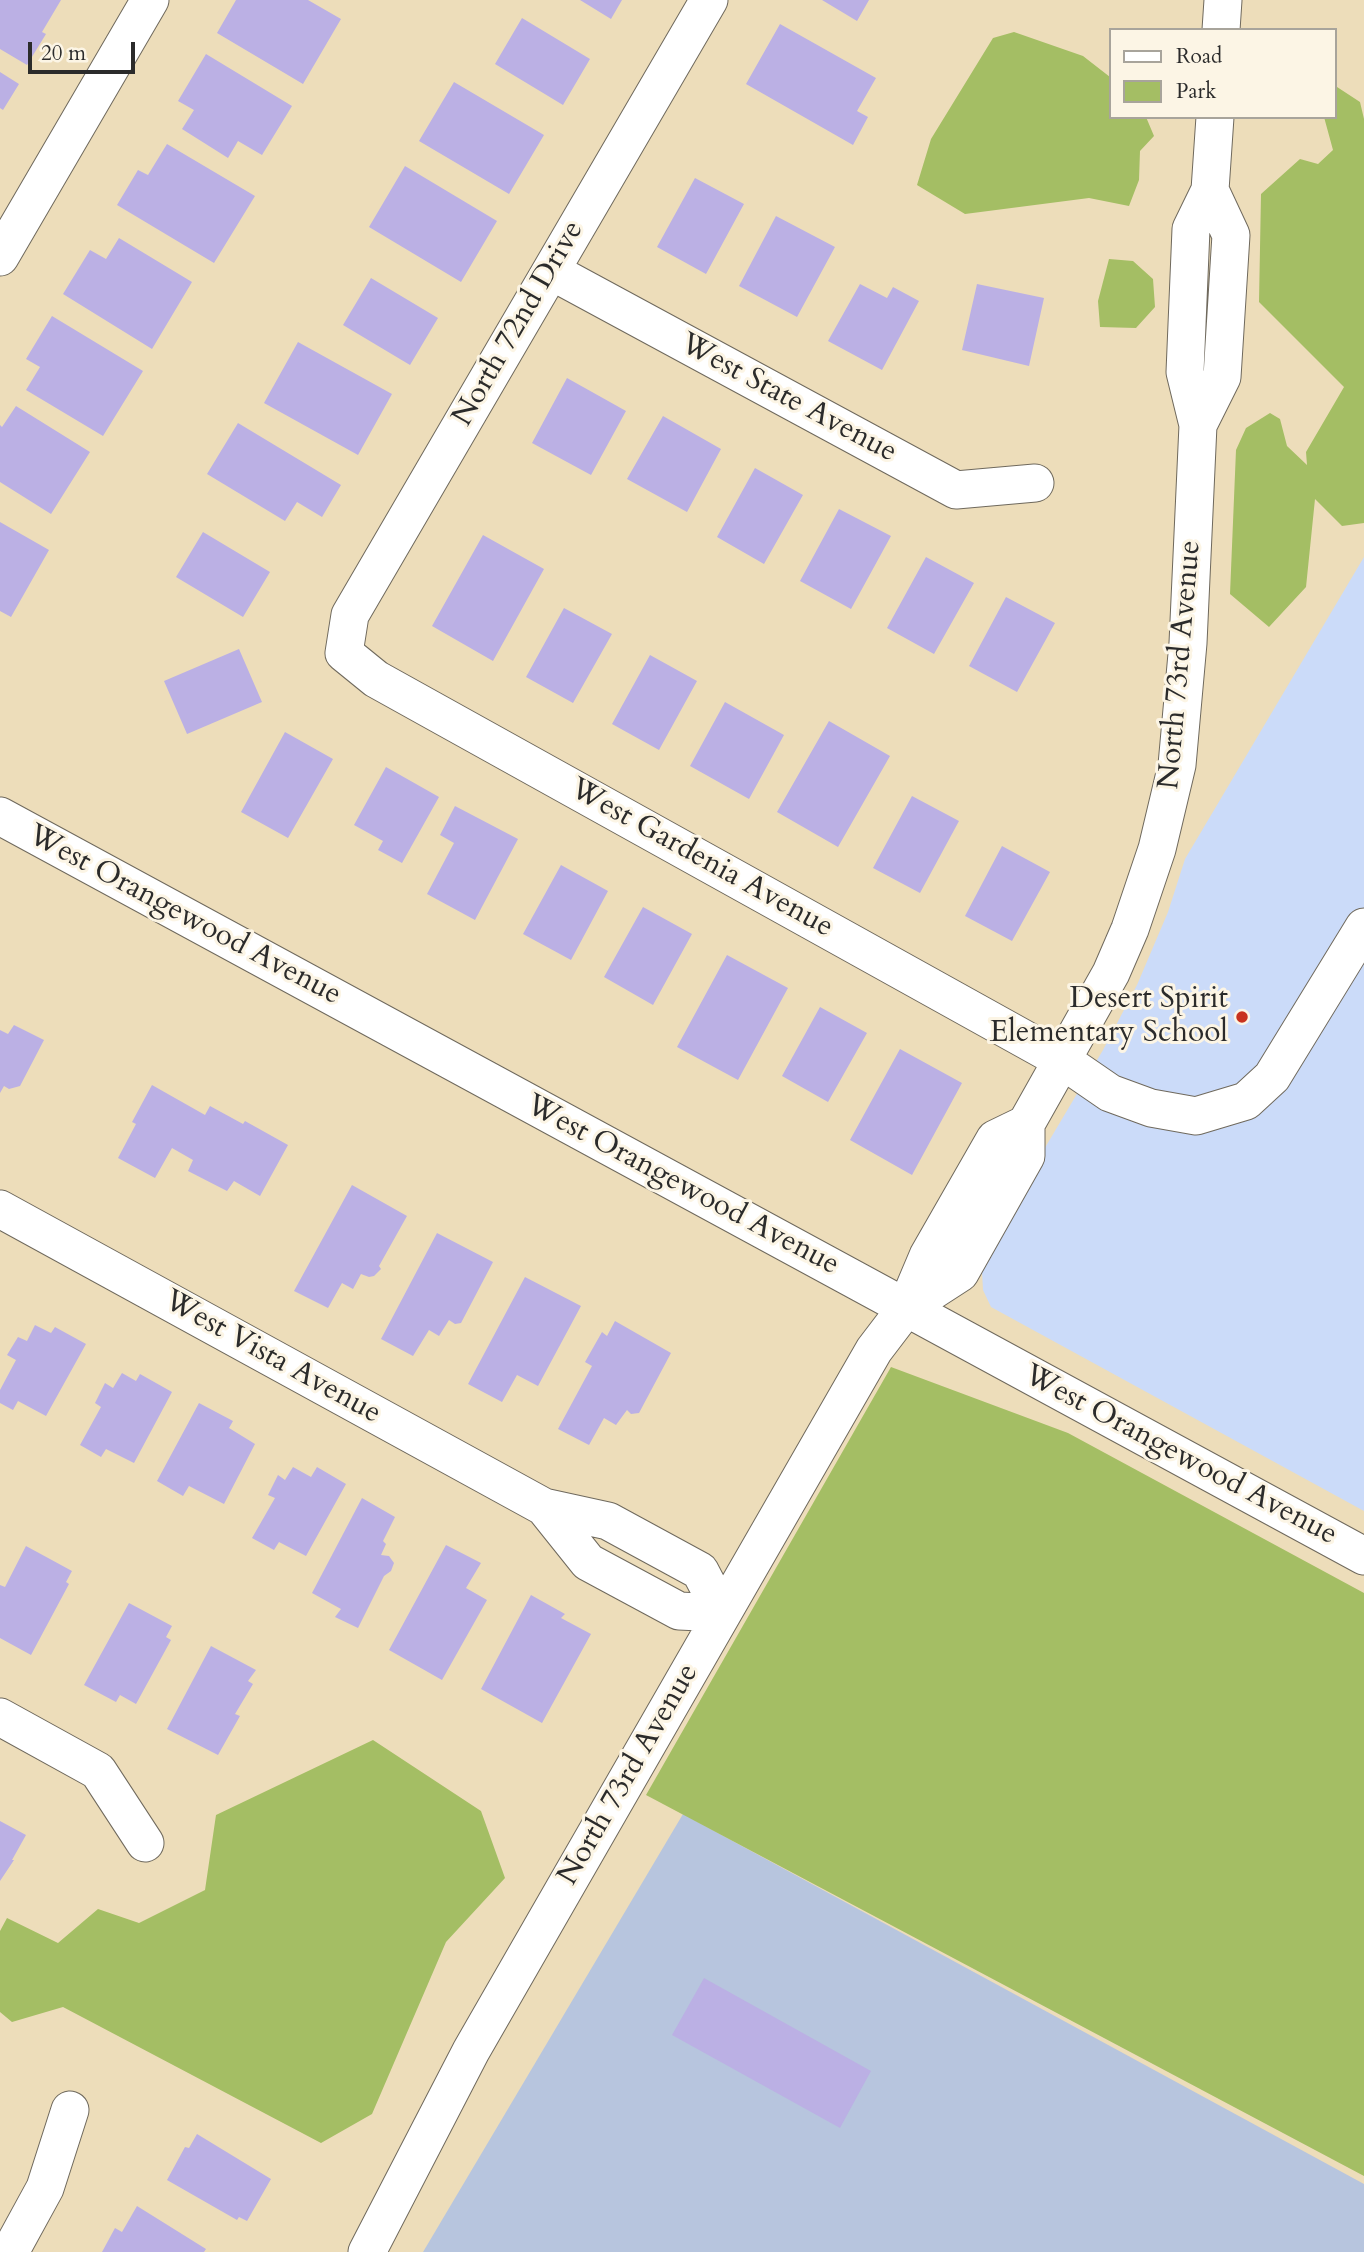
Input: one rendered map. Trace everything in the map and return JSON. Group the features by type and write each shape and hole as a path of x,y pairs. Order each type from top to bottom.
{"street":[{"path":"0,257 150,0"},
{"name":"North 72nd Drive","path":"344,653 350,615 709,0"},
{"path":"1221,28 1223,0"},
{"name":"North 73rd Avenue","path":"367,2252 471,2051 874,1350 906,1308 928,1256 995,1139 1026,1124 1096,1005 1130,929 1157,849 1177,765 1188,643 1198,425 1185,372 1191,229 1210,190 1215,119"},
{"name":"West State Avenue","path":"551,271 956,490 1035,483"},
{"name":"West Gardenia Avenue","path":"344,653 376,679 1062,1060 1111,1093 1151,1108 1196,1116 1246,1101 1272,1077 1364,927"},
{"name":"West Orangewood Avenue","path":"0,816 1364,1556"},
{"name":"West Vista Avenue","path":"0,1209 544,1507 608,1521 700,1572 722,1613"},
{"path":"0,1717 98,1771 145,1843"},
{"path":"10,2252 46,2188 69,2110"}],"shaded area":[{"name":"Desert Spirit Elementary School","path":"1364,557 1364,1511 991,1307 983,1290 982,1272 989,1242 1103,1050 1137,985 1168,912 1185,859"},
{"path":"683,1814 1364,2184 1364,2252 423,2252"}],"green space":[{"path":"1014,32 1083,56 1108,75 1108,119 1147,119 1154,136 1140,151 1139,180 1129,206 1089,198 965,214 917,185 931,139 993,38"},
{"path":"1336,86 1360,102 1364,119 1364,523 1342,526 1315,499 1306,587 1269,627 1230,594 1236,450 1246,428 1270,413 1280,419 1287,446 1307,465 1306,452 1344,387 1259,302 1261,194 1300,159 1318,164 1333,150 1325,119 1336,119"},
{"path":"1109,259 1133,261 1153,279 1155,307 1136,328 1100,327 1098,301"},
{"path":"891,1367 1068,1433 1364,1593 1364,2176 646,1795"},
{"path":"373,1740 481,1811 505,1878 446,1942 372,2114 321,2143 63,2007 12,2022 0,2012 0,1931 7,1918 58,1943 98,1909 139,1923 205,1890 216,1815"}],"building":[{"path":"0,0 61,0 42,32 46,34 27,65 0,49"},
{"path":"236,0 308,0 341,19 303,84 217,33"},
{"path":"580,0 622,0 611,19"},
{"path":"822,0 869,0 857,21"},
{"path":"522,18 590,59 563,105 495,64"},
{"path":"780,24 876,78 857,111 868,117 853,145 746,84"},
{"path":"206,54 292,106 262,155 238,141 228,158 182,129 194,110 178,101"},
{"path":"0,72 19,84 3,110 0,108"},
{"path":"454,82 544,135 509,194 419,141"},
{"path":"167,144 255,196 214,263 117,205 138,170 148,175"},
{"path":"405,166 497,221 461,282 369,227"},
{"path":"695,178 744,204 706,274 657,247"},
{"path":"776,216 835,247 797,317 739,286"},
{"path":"119,238 192,282 152,349 63,294 90,250 106,259"},
{"path":"371,278 438,318 410,365 343,325"},
{"path":"860,284 887,298 893,287 919,301 882,370 828,341"},
{"path":"977,284 1044,298 1029,366 962,350"},
{"path":"52,316 143,371 103,436 26,390 40,367 26,359"},
{"path":"298,342 392,394 358,455 264,403"},
{"path":"567,378 626,411 591,475 532,443"},
{"path":"16,406 90,452 51,514 0,482 0,425 2,427"},
{"path":"663,416 721,449 687,512 627,479"},
{"path":"238,423 341,485 322,517 297,502 285,521 207,474"},
{"path":"755,468 803,495 764,564 717,537"},
{"path":"839,509 891,536 851,609 800,581"},
{"path":"0,522 49,550 11,617 0,611"},
{"path":"203,532 270,572 243,617 176,577"},
{"path":"483,535 544,569 493,661 432,626"},
{"path":"926,557 974,583 934,654 887,628"},
{"path":"1006,597 1055,623 1017,692 969,666"},
{"path":"564,608 612,634 573,703 526,677"},
{"path":"239,649 262,702 187,734 164,681"},
{"path":"650,655 697,681 659,750 612,724"},
{"path":"725,702 784,735 749,799 690,766"},
{"path":"829,721 890,756 838,847 777,812"},
{"path":"285,732 333,759 288,838 241,812"},
{"path":"386,767 439,797 402,863 378,850 383,841 354,825"},
{"path":"912,796 959,821 920,893 873,868"},
{"path":"455,806 518,839 475,920 427,894 454,843 440,835"},
{"path":"1002,846 1050,872 1012,941 965,916"},
{"path":"561,865 608,891 571,960 523,934"},
{"path":"643,907 692,934 653,1005 604,977"},
{"path":"727,955 788,988 738,1080 677,1047"},
{"path":"820,1007 867,1033 828,1102 782,1076"},
{"path":"14,1025 44,1040 20,1086 9,1089 4,1086 0,1093 0,1030 8,1034"},
{"path":"900,1049 962,1083 912,1175 850,1140"},
{"path":"152,1085 205,1115 210,1106 243,1124 245,1121 288,1145 260,1196 234,1181 227,1191 188,1171 193,1160 172,1148 155,1178 118,1158 136,1124 132,1122"},
{"path":"352,1185 407,1216 379,1266 381,1269 374,1276 361,1274 353,1289 342,1283 328,1308 294,1291"},
{"path":"437,1233 493,1262 461,1323 455,1324 449,1320 439,1336 429,1330 413,1356 381,1339"},
{"path":"525,1277 581,1306 538,1386 517,1375 502,1402 468,1384"},
{"path":"615,1321 671,1353 639,1413 631,1414 627,1410 616,1425 604,1418 589,1445 558,1429 592,1366 585,1362 602,1332 607,1336"},
{"path":"35,1325 51,1333 55,1327 86,1344 46,1416 18,1401 13,1410 0,1403 0,1390 16,1360 7,1355 18,1337 27,1341"},
{"path":"122,1373 136,1381 140,1374 172,1392 134,1463 106,1449 101,1457 80,1445 101,1407 95,1403 105,1383 113,1388"},
{"path":"199,1403 233,1421 229,1428 255,1444 224,1504 189,1486 183,1496 157,1481"},
{"path":"293,1467 311,1477 317,1467 346,1484 306,1556 279,1542 274,1550 252,1538 275,1498 268,1495 278,1475 285,1480"},
{"path":"362,1498 395,1517 383,1541 386,1544 381,1555 389,1556 394,1563 391,1571 384,1576 358,1628 335,1617 341,1609 312,1593"},
{"path":"446,1545 481,1563 466,1588 487,1600 442,1680 389,1650"},
{"path":"26,1546 72,1571 66,1582 69,1584 31,1655 0,1638 0,1585 5,1587"},
{"path":"531,1595 565,1614 561,1618 591,1634 542,1723 481,1689"},
{"path":"129,1603 172,1626 166,1637 171,1640 136,1704 120,1695 116,1702 84,1685"},
{"path":"211,1646 256,1670 248,1681 253,1684 235,1714 240,1716 218,1755 167,1729"},
{"path":"0,1821 26,1835 0,1881"},
{"path":"704,1978 871,2071 840,2128 672,2035"},
{"path":"197,2134 271,2179 247,2221 239,2217 237,2220 167,2180 185,2147 189,2148"},
{"path":"137,2206 206,2249 204,2252 102,2252 115,2228 122,2232"}],"place":[{"name":"Desert Spirit Elementary School","path":"1242,1017"}]}
